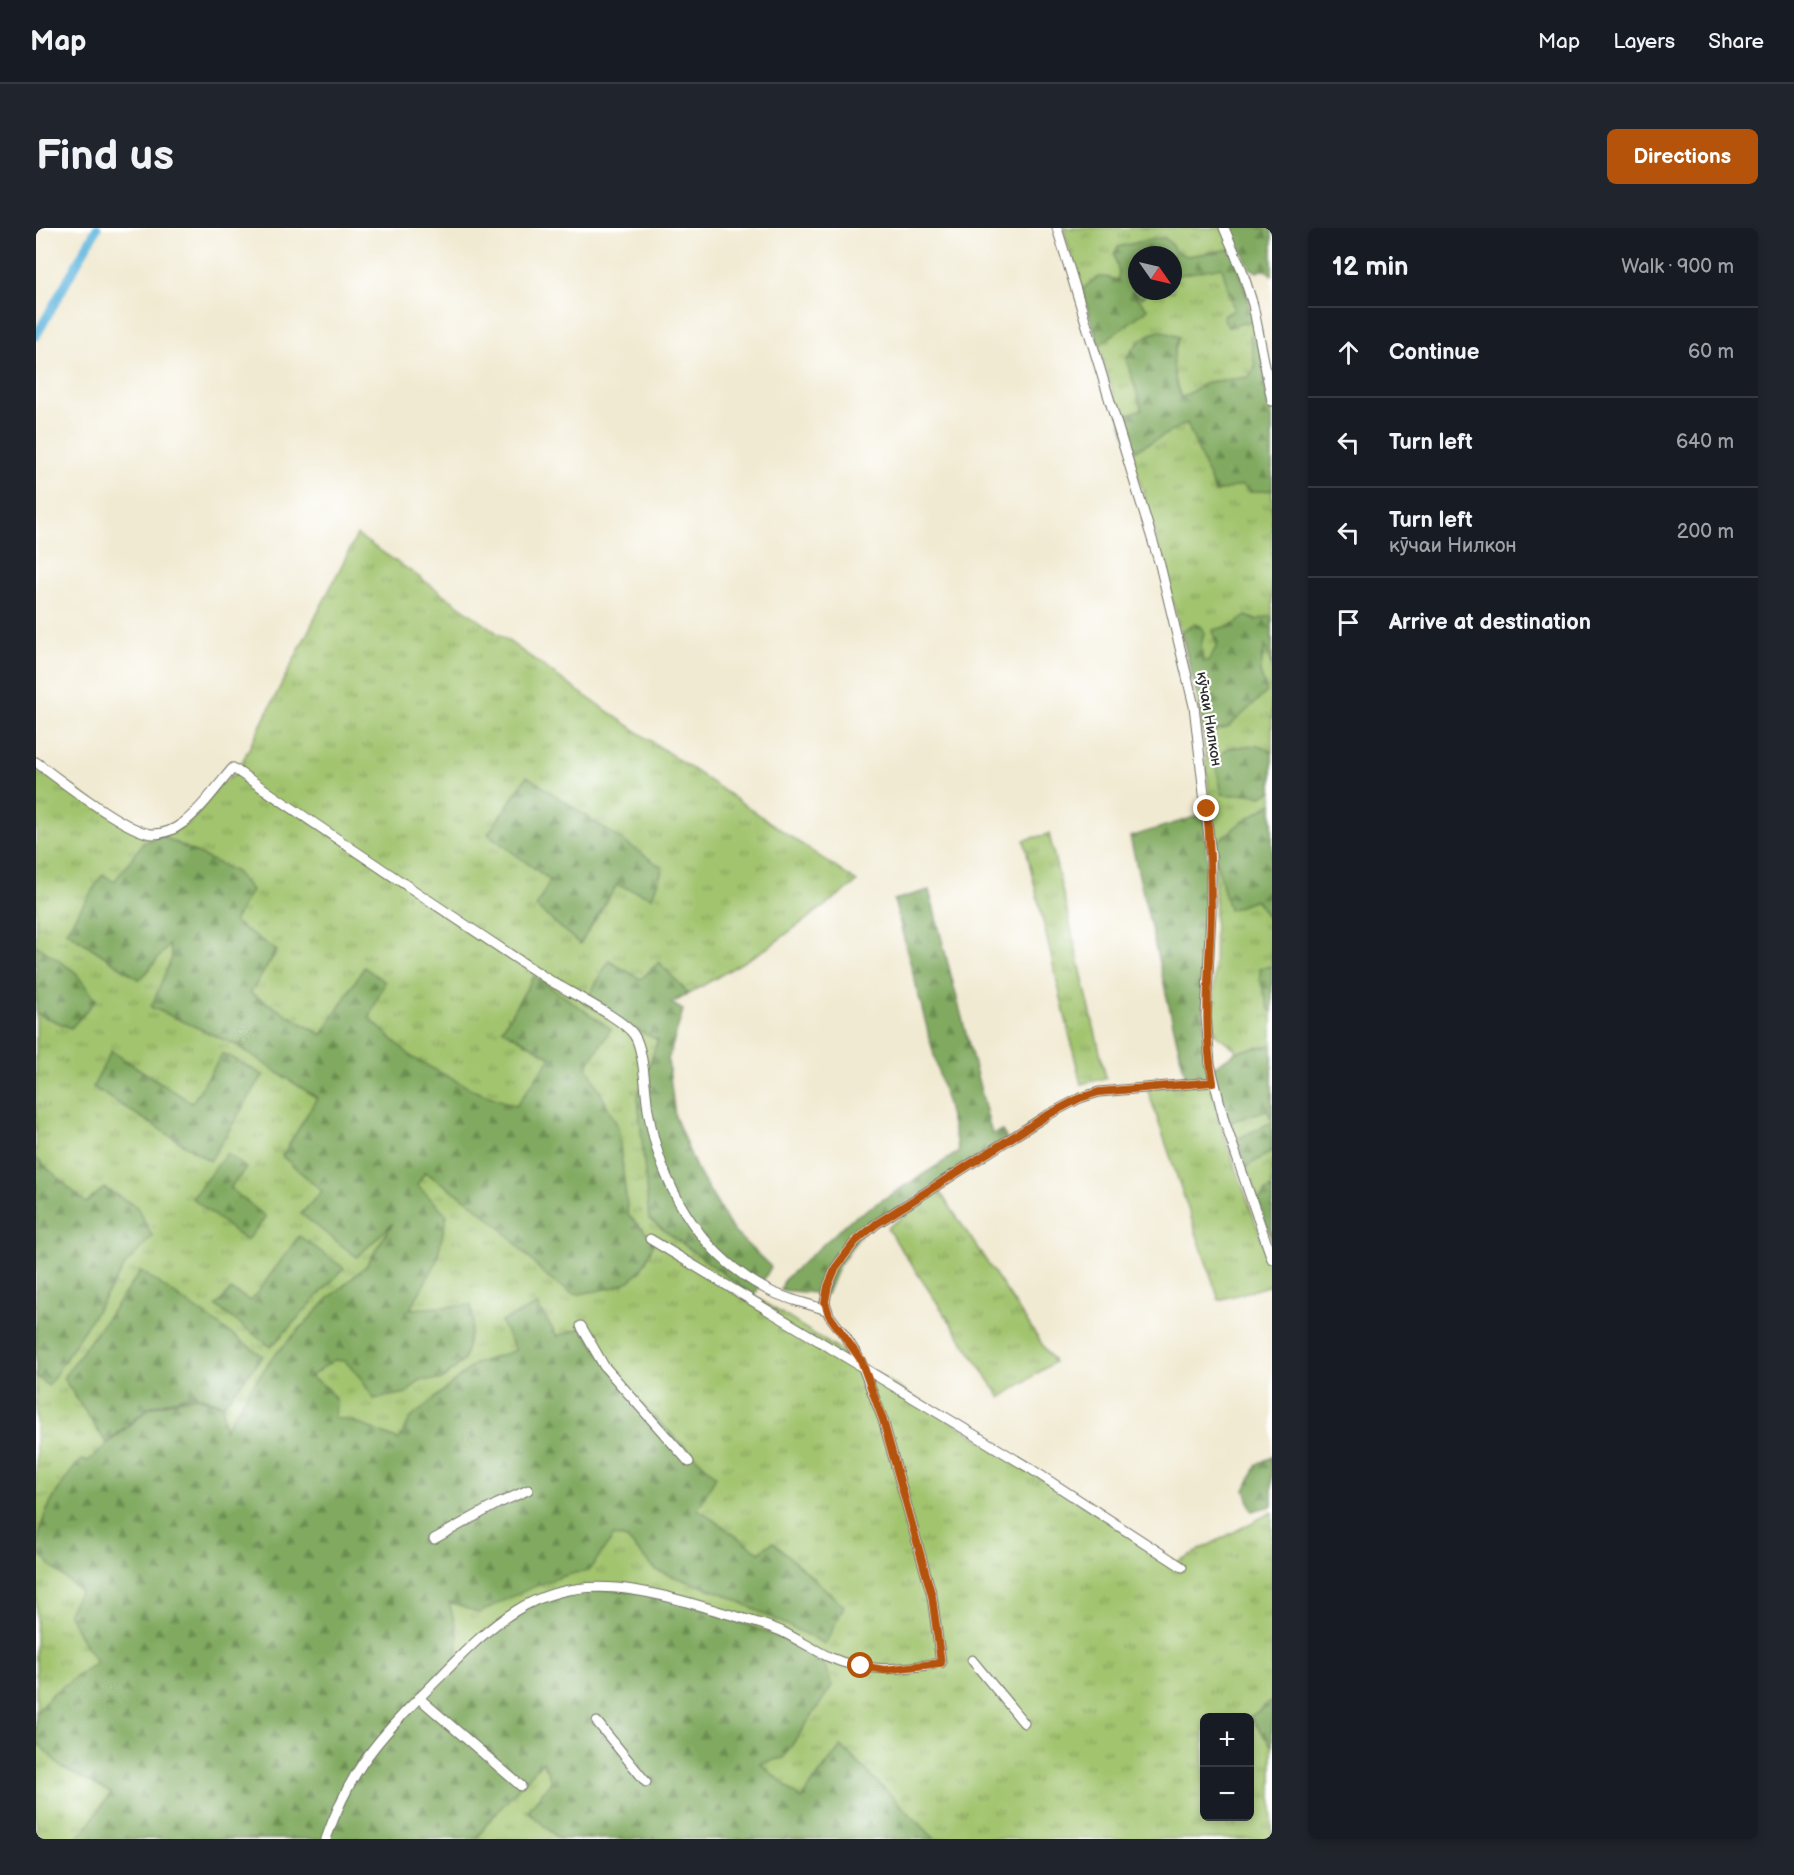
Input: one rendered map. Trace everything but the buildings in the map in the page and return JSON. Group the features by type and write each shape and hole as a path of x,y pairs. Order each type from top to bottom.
{"street":[{"name":"кӯчаи Нилкон","path":"1057,228 1160,565 1194,706 1211,855 1206,1016 1208,1053 1213,1082 1272,1259"},
{"path":"1224,228 1239,262 1253,304 1272,401"},
{"path":"36,762 125,824 141,832 154,834 173,829 185,822 233,768 489,941 624,1025 633,1034 640,1049 648,1112 657,1151 677,1201 693,1224 717,1255 733,1269 772,1292 826,1310"},
{"path":"326,1839 343,1794 365,1758 393,1723 496,1624 517,1610 554,1594 590,1588 635,1589 662,1594 768,1626 831,1658 861,1666 885,1670 941,1663 932,1596 892,1453 858,1355 826,1310 825,1296 832,1276 842,1259 865,1232 1046,1116 1080,1098 1099,1092 1213,1082"},
{"path":"650,1239 1031,1469 1182,1567"},
{"path":"581,1326 604,1366 689,1462"},
{"path":"434,1539 497,1504 528,1490"},
{"path":"972,1660 1024,1723"},
{"path":"419,1698 521,1786"},
{"path":"597,1722 646,1782"}],"green space":[{"path":"1063,228 1224,228 1246,284 1272,414 1272,1241 1212,1068 1238,1051 1214,1033 1215,856 1201,711 1154,529"},
{"path":"1230,228 1272,228 1272,275 1265,269 1257,272 1250,268"},
{"path":"1165,238 1173,246 1128,246 1128,300 1139,300 1148,309 1099,345 1082,290 1098,278 1106,277 1117,280 1119,273 1114,254 1118,247"},
{"path":"1231,249 1255,320 1228,327 1223,316 1234,310 1222,267 1182,274 1182,254 1187,256"},
{"path":"1162,331 1179,337 1174,353 1174,368 1181,398 1208,382 1249,377 1255,368 1250,335 1261,331 1266,393 1272,414 1272,490 1251,492 1242,485 1215,492 1187,423 1131,453 1121,417 1142,409 1126,359 1141,340 1150,334"},
{"path":"357,535 581,693 857,882 767,948 671,1004 649,1219 754,1296 1175,1563 1272,1512 1272,1839 36,1839 36,761 105,810 162,836 189,823 220,784 237,772"},
{"path":"1246,616 1256,620 1270,616 1272,618 1272,667 1265,646 1260,672 1267,692 1228,727 1203,735 1201,711 1181,631 1195,624 1202,628 1204,633 1201,646 1203,661 1208,661 1217,646 1213,630 1233,625"},
{"path":"1258,745 1272,752 1272,791 1261,796 1222,794 1215,761 1228,748"},
{"path":"527,776 663,868 652,897 617,885 580,944 536,907 550,880 488,834"},
{"path":"1272,803 1272,924 1256,900 1229,910 1214,845 1239,824"},
{"path":"1204,814 1209,884 1203,952 1203,1017 1211,1082 1187,1084 1130,837"},
{"path":"1049,834 1106,1078 1081,1084 1024,840"},
{"path":"162,836 236,872 251,890 234,922 277,951 250,993 322,1035 364,967 385,982 369,1018 413,1058 475,1091 516,1106 551,1057 502,1029 534,976 611,1029 587,1066 618,1127 628,1215 654,1240 642,1268 626,1283 604,1290 574,1295 548,1278 500,1227 469,1201 425,1172 417,1185 447,1215 436,1263 410,1309 471,1305 473,1321 464,1360 442,1380 420,1380 407,1393 374,1399 359,1376 345,1361 334,1360 310,1377 326,1387 336,1400 335,1418 352,1421 399,1440 410,1419 475,1364 516,1350 501,1322 537,1305 557,1336 583,1328 628,1389 716,1476 698,1509 759,1552 773,1542 844,1606 825,1644 724,1594 655,1570 627,1539 614,1536 589,1570 546,1582 479,1613 449,1602 458,1635 457,1666 497,1624 535,1601 588,1589 646,1592 694,1605 819,1652 832,1686 783,1758 760,1763 801,1799 841,1746 935,1839 559,1839 528,1811 551,1781 543,1761 488,1822 477,1839 75,1839 85,1830 111,1793 61,1767 36,1741 36,1713 52,1694 97,1662 81,1639 68,1612 80,1591 52,1567 39,1552 39,1535 51,1503 78,1463 82,1460 88,1461 149,1408 195,1396 223,1406 224,1430 274,1356 329,1298 366,1266 393,1223 357,1257 301,1214 322,1191 282,1156 317,1098 234,1044 151,1007 172,957 169,945 140,980 66,931 103,874 114,882 144,842"},
{"path":"929,890 992,1134 1002,1131 1007,1139 864,1229 838,1267 827,1294 781,1290 784,1280 850,1220 959,1152 894,900"},
{"path":"36,945 74,971 96,1000 71,1028 36,1013"},
{"path":"609,961 641,979 659,962 688,993 671,1003 683,1010 668,1060 675,1116 696,1168 733,1231 771,1267 754,1296 649,1219 638,1096 658,1040 584,1004"},
{"path":"1272,966 1272,1011 1269,1010 1260,979 1260,968"},
{"path":"1272,1045 1272,1119 1267,1110 1230,1122 1212,1068 1238,1051"},
{"path":"111,1051 192,1103 223,1053 263,1075 210,1161 93,1087"},
{"path":"1211,1082 1221,1126 1272,1268 1272,1285 1219,1300 1147,1088"},
{"path":"1272,1122 1272,1151 1246,1167 1237,1139"},
{"path":"227,1153 246,1168 230,1188 266,1217 246,1241 192,1198"},
{"path":"36,1158 86,1203 104,1188 137,1207 152,1236 126,1264 48,1386 36,1376"},
{"path":"1272,1188 1272,1241 1258,1201 1266,1191"},
{"path":"940,1192 1054,1362 1001,1398 887,1228"},
{"path":"299,1236 344,1268 271,1347 216,1306 231,1290 251,1301"},
{"path":"141,1271 263,1356 223,1405 194,1394 149,1407 106,1443 63,1378"},
{"path":"1272,1457 1272,1506 1252,1511 1245,1490 1257,1464"},
{"path":"1272,1701 1272,1746 1254,1722 1254,1714"}],"waterway":[{"path":"36,336 97,228"}],"route":[{"path":"861,1666 885,1670 941,1663 932,1596 883,1420 861,1360 826,1310 825,1296 832,1276 836,1267 865,1232 1007,1140 1071,1102 1106,1091 1213,1082 1208,1053 1206,1016 1211,912 1211,855 1207,809"}]}
